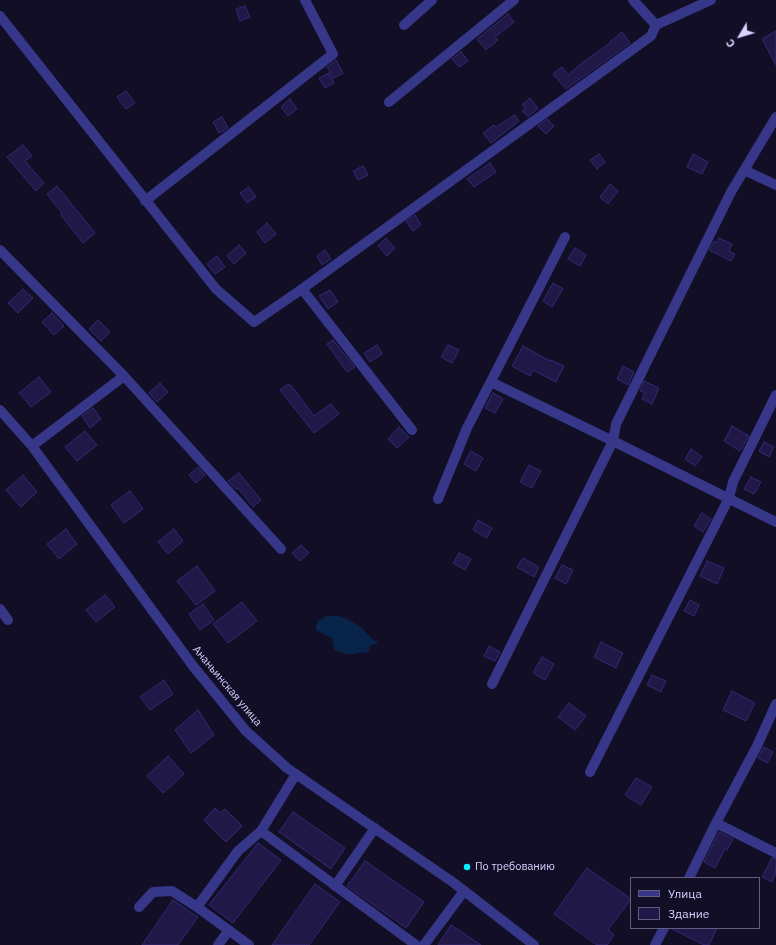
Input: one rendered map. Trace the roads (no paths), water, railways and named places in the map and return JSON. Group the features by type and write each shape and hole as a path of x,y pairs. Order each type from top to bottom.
{"street":[{"path":"145,201 333,54 305,0"},
{"path":"404,25 432,0"},
{"path":"389,102 514,0"},
{"path":"633,0 656,26"},
{"path":"0,16 216,289 254,322 302,289 651,36 656,26 711,0"},
{"path":"492,684 613,441 616,424 731,192 776,117"},
{"path":"744,170 776,185"},
{"path":"438,499 467,428 565,237"},
{"path":"0,250 124,376 281,549"},
{"path":"302,289 412,430"},
{"path":"32,446 124,376"},
{"path":"491,382 776,522"},
{"path":"590,772 729,498 733,482 776,395"},
{"name":"Ананьинская улица","path":"0,410 32,446 193,666 246,731 287,768 464,891 534,945"},
{"path":"0,609 8,620"},
{"path":"689,877 757,746 776,704"},
{"path":"197,907 238,851 261,831 296,774"},
{"path":"716,823 776,853"},
{"path":"335,886 375,828"},
{"path":"261,831 416,945"},
{"path":"139,907 153,892 172,891 197,907 249,945"},
{"path":"424,945 464,891"},
{"path":"655,945 663,929"},
{"path":"218,945 229,930"}],"water":[{"path":"327,616 339,616 346,618 362,628 374,641 377,641 377,644 373,644 369,647 370,650 367,653 362,652 346,654 334,649 332,638 316,630 316,625 319,620"}],"place":[{"name":"По требованию","path":"467,867"}]}
